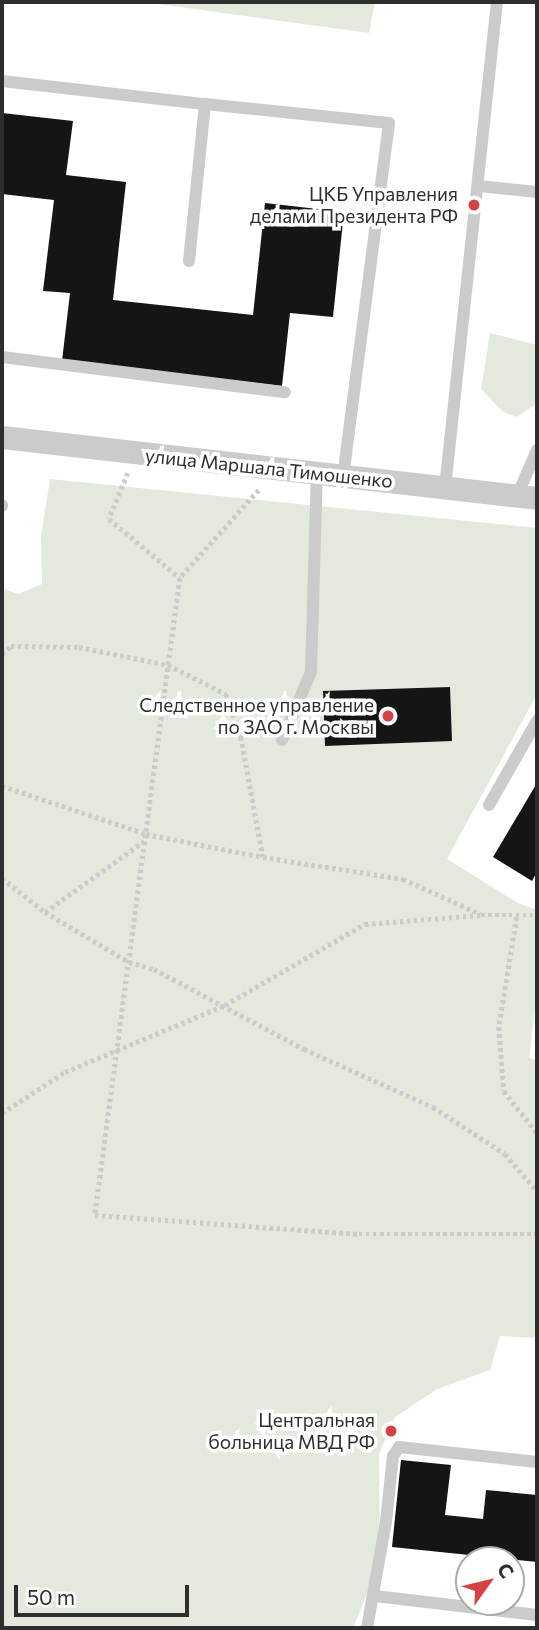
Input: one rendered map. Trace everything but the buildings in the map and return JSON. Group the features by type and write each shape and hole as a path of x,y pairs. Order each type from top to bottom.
{"street":[{"name":"улица Маршала Тимошенко","path":"2,437 527,497"}],"lane":[{"path":"445,488 497,2"},
{"path":"2,81 389,123 346,433 343,476"},
{"path":"189,261 205,104"},
{"path":"479,186 537,192"},
{"path":"2,357 285,392"},
{"path":"527,497 537,450"},
{"path":"282,740 311,672 317,473"},
{"path":"489,805 537,721"},
{"path":"367,1628 375,1596 393,1456 398,1447 537,1462"},
{"path":"375,1596 537,1615"}],"path":[{"path":"128,473 109,519 180,578"},
{"path":"258,490 180,578 95,1215 359,1234 537,1234"},
{"path":"2,654 11,646 79,647 168,665 226,694 241,737 263,857"},
{"path":"2,786 145,837 403,879 481,915"},
{"path":"45,912 145,837"},
{"path":"2,878 45,912 129,962 154,970 225,1005 304,1049 433,1107 505,1154 537,1191"},
{"path":"2,1113 65,1072 225,1005 365,924 481,915 537,915"},
{"path":"517,916 499,1027 504,1091 537,1133"}],"shaded area":[{"path":"144,2 375,2 369,33"},
{"path":"490,333 537,345 537,403 517,417 503,412 481,389"},
{"path":"50,479 537,528 537,694 447,859 518,903 537,910 537,992 529,1058 537,1060 537,1338 500,1336 490,1370 437,1389 395,1417 379,1454 380,1562 353,1628 2,1628 2,588 18,594 42,584 41,536"}],"place":[{"name":"ЦКБ Управления делами Президента РФ","path":"474,205"},
{"name":"Следственное управление по ЗАО г. Москвы","path":"388,716"},
{"name":"Центральная больница МВД РФ","path":"391,1431"}]}
